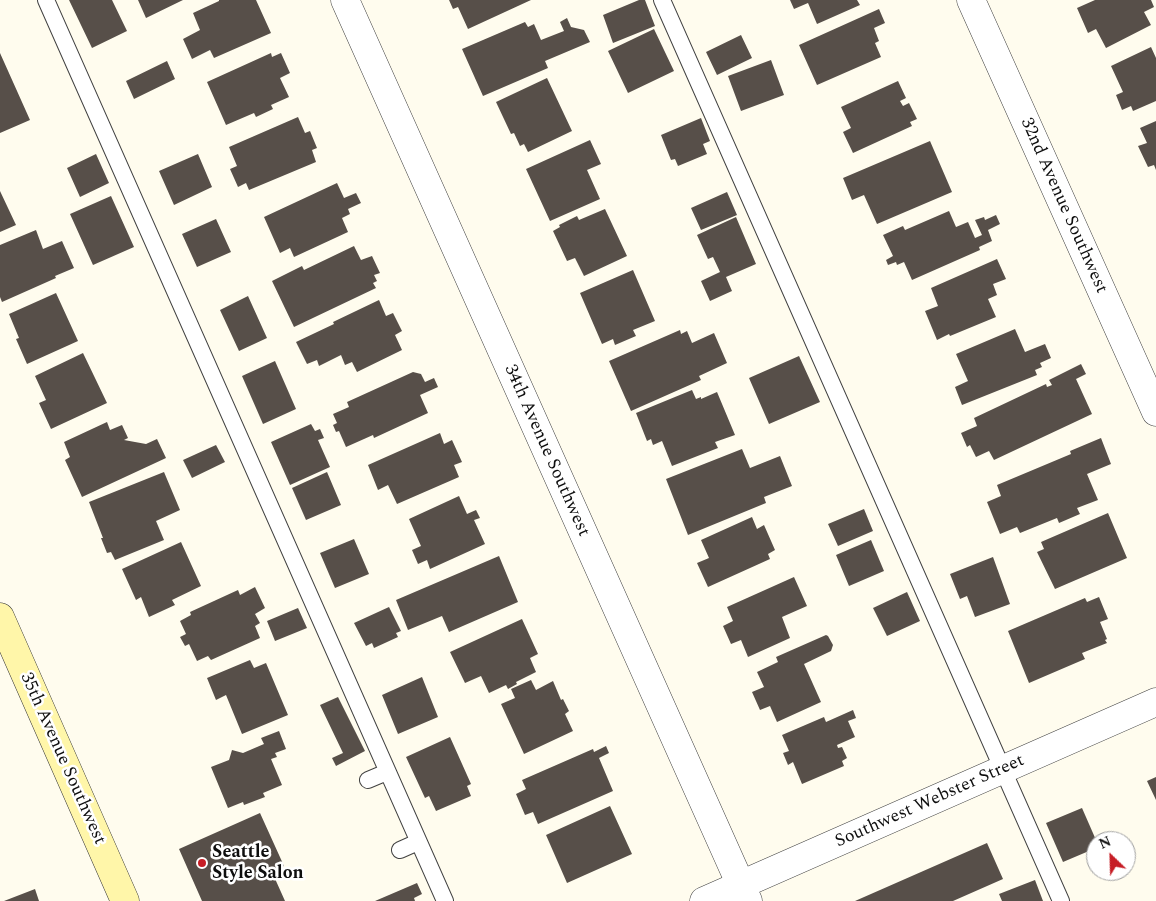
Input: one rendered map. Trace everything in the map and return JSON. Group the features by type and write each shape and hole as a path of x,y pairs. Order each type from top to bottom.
{"main road":[{"name":"35th Avenue Southwest","path":"0,617 125,901"}],"street":[{"name":"34th Avenue Southwest","path":"345,0 744,893"},
{"name":"32nd Avenue Southwest","path":"971,0 1156,412"},
{"name":"Southwest Webster Street","path":"704,901 744,893 1002,770 1156,702"}],"lane":[{"path":"46,0 445,901"},
{"path":"662,0 1061,901"},
{"path":"368,780 387,772"},
{"path":"400,850 418,842"}],"building":[{"path":"69,0 112,0 127,31 92,48"},
{"path":"138,0 183,0 146,18"},
{"path":"219,0 256,0 271,33 214,58 210,50 192,59 183,39 200,30 193,13"},
{"path":"449,0 531,0 468,29 458,7 453,9"},
{"path":"639,0 645,0 655,26 613,43 603,15"},
{"path":"790,0 857,0 860,5 817,24 808,3 794,9"},
{"path":"1095,0 1151,0 1154,7 1144,12 1151,25 1106,48 1096,29 1088,33 1077,8"},
{"path":"879,9 885,23 874,28 879,41 875,43 881,57 817,85 799,45"},
{"path":"567,18 571,27 584,30 590,42 545,61 548,68 483,96 462,49 525,22 528,27 534,24 541,40 564,31 560,22"},
{"path":"654,29 674,71 628,93 608,51"},
{"path":"741,35 752,58 717,75 706,52"},
{"path":"1151,47 1156,58 1156,101 1133,111 1131,106 1122,110 1116,95 1123,92 1111,66"},
{"path":"0,53 30,120 0,133"},
{"path":"271,53 272,57 281,53 290,73 280,78 289,97 271,105 273,109 256,117 254,113 226,125 207,82"},
{"path":"771,60 784,95 741,111 728,76"},
{"path":"167,61 175,79 134,99 126,81"},
{"path":"547,78 572,131 528,152 524,144 520,146 514,133 511,134 496,102"},
{"path":"898,81 906,98 900,101 903,106 909,103 917,119 910,122 912,126 853,153 843,132 851,128 841,107"},
{"path":"298,117 305,133 310,131 317,148 312,150 316,162 249,190 246,183 238,187 230,169 237,166 229,147"},
{"path":"701,118 710,141 703,144 707,154 678,166 675,159 671,160 661,135"},
{"path":"1156,121 1156,170 1154,165 1148,167 1138,146 1147,143 1140,128"},
{"path":"590,140 601,164 587,170 600,199 550,221 526,169"},
{"path":"930,141 952,192 877,224 864,195 852,200 843,178"},
{"path":"96,154 109,183 80,197 67,168"},
{"path":"198,154 212,187 174,205 159,171"},
{"path":"337,183 344,198 356,193 361,203 348,209 350,214 342,218 348,232 294,257 290,248 280,253 264,217"},
{"path":"0,191 16,225 0,232"},
{"path":"727,192 737,215 701,230 691,208"},
{"path":"111,196 134,247 93,265 70,214"},
{"path":"605,209 627,256 584,276 575,258 567,261 553,231 560,227 559,225 577,216 579,220"},
{"path":"949,211 956,227 968,222 975,238 982,235 975,220 984,217 985,220 996,215 1000,224 988,230 992,241 979,247 980,250 912,280 904,262 897,265 896,262 888,265 886,260 893,256 883,235 903,226 905,230"},
{"path":"736,217 756,264 726,277 732,291 710,301 701,281 720,272 713,257 708,259 697,235"},
{"path":"216,219 231,252 197,267 182,234"},
{"path":"36,230 43,249 62,241 74,268 2,302 0,297 0,245"},
{"path":"354,246 361,260 372,256 380,273 374,275 377,281 373,283 376,288 294,327 272,281 302,266 304,270"},
{"path":"997,259 1006,279 993,284 997,295 988,299 996,317 937,340 925,311 938,306 931,288"},
{"path":"633,270 655,321 633,330 636,336 615,345 613,339 602,344 580,293"},
{"path":"56,293 78,341 27,364 16,339 19,338 9,314"},
{"path":"248,296 267,338 239,351 220,310"},
{"path":"379,300 386,316 393,313 402,331 395,335 402,350 357,372 352,362 345,365 341,355 319,366 317,360 307,364 296,342"},
{"path":"1015,329 1025,352 1045,344 1051,358 1040,363 1042,367 1035,370 1037,375 962,405 955,387 968,381 956,354"},
{"path":"680,330 681,334 687,331 692,343 714,333 727,363 699,376 701,380 631,411 609,361"},
{"path":"83,353 107,403 51,429 39,403 46,400 35,376"},
{"path":"799,356 820,402 769,424 749,378"},
{"path":"275,361 296,409 263,424 242,376"},
{"path":"1081,364 1086,374 1076,379 1092,414 994,460 989,451 976,457 970,445 967,447 961,433 977,426 974,418 1046,384 1047,387 1052,385 1049,380"},
{"path":"413,372 421,374 425,382 434,378 438,387 420,395 428,413 374,438 373,435 346,447 339,431 336,432 333,425 337,423 333,414 349,407 347,402"},
{"path":"692,390 696,399 701,397 701,399 717,392 735,435 715,442 718,448 672,466 662,441 653,445 651,439 647,441 636,413"},
{"path":"107,422 110,430 122,425 128,438 124,440 146,444 157,439 166,458 82,497 65,460 70,457 64,442"},
{"path":"311,424 315,431 320,429 324,438 318,440 330,467 290,485 271,442"},
{"path":"440,433 444,444 452,440 462,462 454,465 459,477 397,504 388,485 378,490 368,465"},
{"path":"1101,438 1111,464 1087,474 1098,500 1077,508 1080,514 1059,523 1057,518 1020,533 1017,527 1000,534 987,502 1001,496 997,485 1071,454 1070,451"},
{"path":"216,445 225,462 192,478 183,460"},
{"path":"742,449 750,468 780,456 792,486 764,497 766,503 688,535 666,479"},
{"path":"164,472 180,510 156,521 164,540 115,560 111,552 107,553 89,502"},
{"path":"327,472 341,505 306,520 292,488"},
{"path":"459,496 467,514 476,510 480,518 474,520 485,544 430,569 427,560 418,564 412,550 421,546 409,519"},
{"path":"864,509 873,531 838,546 828,524"},
{"path":"1108,513 1127,558 1055,589 1037,552 1044,549 1041,542"},
{"path":"752,517 757,529 764,525 775,550 768,554 770,559 708,587 697,563 709,558 701,540"},
{"path":"354,539 369,574 335,588 320,553"},
{"path":"871,540 884,571 849,586 836,555"},
{"path":"181,542 201,586 172,600 175,605 149,617 141,597 136,600 122,569"},
{"path":"499,556 518,602 449,632 442,616 408,630 396,600"},
{"path":"993,557 1010,604 975,617 967,596 960,599 950,574"},
{"path":"794,577 807,606 782,617 790,638 748,657 741,640 731,644 723,626 733,621 727,607"},
{"path":"255,587 265,608 255,614 260,623 255,626 260,638 211,660 208,656 197,661 189,644 185,646 180,637 186,634 180,621 191,615 190,612 238,590 240,595"},
{"path":"907,592 920,621 887,636 873,608"},
{"path":"1099,597 1108,619 1100,622 1107,643 1082,653 1085,659 1029,683 1008,631 1085,598 1087,602"},
{"path":"389,607 401,631 396,633 398,637 374,648 372,643 366,646 354,623"},
{"path":"298,608 307,628 275,641 267,621"},
{"path":"522,619 538,654 530,658 536,672 516,682 517,684 508,689 506,685 489,693 481,676 465,683 450,652"},
{"path":"826,635 833,645 831,651 804,664 821,702 777,722 770,706 760,710 752,692 764,687 757,672 778,662 776,657"},
{"path":"250,660 254,668 266,663 288,715 242,734 226,695 216,700 207,678"},
{"path":"422,677 438,717 398,734 382,695"},
{"path":"531,680 536,690 553,681 561,700 563,699 569,711 565,714 573,731 524,754 501,704 515,698 511,689"},
{"path":"338,697 365,751 336,766 332,758 343,753 320,705"},
{"path":"853,710 856,718 848,721 855,737 837,745 838,748 842,747 847,758 842,761 844,766 802,784 793,762 788,765 783,753 789,751 782,735 824,717 826,722"},
{"path":"279,731 286,749 275,753 277,757 271,759 282,785 263,793 265,797 244,805 243,802 228,808 211,767 229,760 232,750 243,753 264,744 261,738"},
{"path":"450,737 471,784 467,786 471,796 436,811 429,796 425,798 406,757"},
{"path":"606,746 609,753 599,758 613,791 538,824 533,812 525,815 516,794 526,789 522,780 593,749 594,752"},
{"path":"1156,777 1156,800 1147,781"},
{"path":"610,806 632,854 567,883 546,835"},
{"path":"1082,808 1092,831 1086,831 1086,852 1063,862 1046,823"},
{"path":"260,813 284,866 272,872 285,901 202,901 179,849"},
{"path":"987,843 1003,879 953,901 855,901"},
{"path":"1035,880 1043,901 1002,901 999,894"},
{"path":"417,883 422,894 414,898 415,901 375,901"},
{"path":"35,889 39,901 4,901"}],"place":[{"name":"Seattle Style Salon","path":"202,863"}]}
